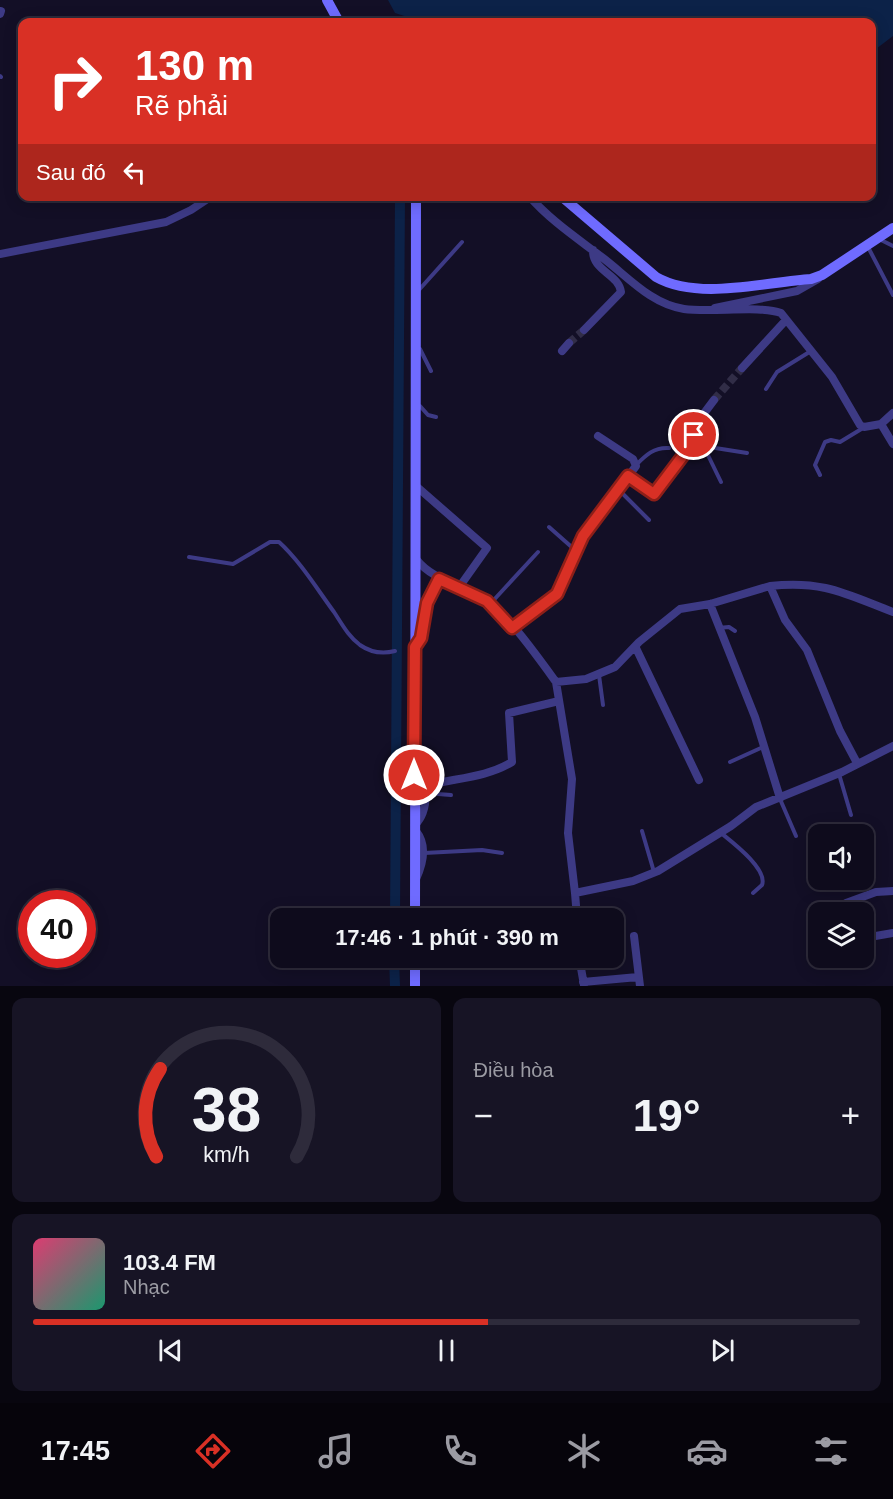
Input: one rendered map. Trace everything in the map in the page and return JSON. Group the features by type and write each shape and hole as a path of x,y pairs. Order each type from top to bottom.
{"street":[{"path":"327,0 337,18"},
{"path":"0,254 166,222 204,201"},
{"path":"415,908 412,648 416,486 416,201"},
{"path":"534,201 549,218 655,299 685,309 777,311 811,350 864,427 881,424 893,413"},
{"path":"567,201 610,240 670,285 706,289 822,276"},
{"path":"702,310 797,291 893,228"},
{"path":"584,330 621,292 620,284 596,263 593,250"},
{"path":"742,368 786,320"},
{"path":"562,351 569,343"},
{"path":"628,476 654,494 690,444 699,420 714,400"},
{"path":"881,424 893,444"},
{"path":"512,628 557,594 583,536 636,466 633,459 598,436"},
{"path":"416,486 487,549 460,586"},
{"path":"415,558 430,574 460,586 491,603 556,682 572,779 568,833 576,908"},
{"path":"412,648 421,638 427,603 439,579"},
{"path":"556,682 599,675 615,667 635,646 680,609 710,604 770,586 806,585 840,590 893,612"},
{"path":"770,586 785,620 807,650 840,730 857,763"},
{"path":"710,604 755,717 780,798"},
{"path":"635,646 699,780"},
{"path":"425,786 465,779 512,762 509,713 559,701"},
{"path":"575,893 633,881 654,873 721,832 756,807 838,774 893,746"},
{"path":"414,827 421,817 425,786 424,769 415,753"},
{"path":"414,827 420,836 424,853 415,883"},
{"path":"849,902 876,892 893,891"},
{"path":"874,936 893,933"},
{"path":"634,936 640,986"},
{"path":"415,968 416,986"},
{"path":"581,968 583,984 638,977"}],"lane":[{"path":"878,239 893,246"},
{"path":"416,294 462,242"},
{"path":"867,246 893,295"},
{"path":"416,343 431,371"},
{"path":"766,389 780,370 811,350"},
{"path":"416,397 422,410 436,417"},
{"path":"820,475 815,465 825,442 831,440 840,442 864,427"},
{"path":"690,444 747,453"},
{"path":"704,446 721,482"},
{"path":"636,466 649,452 660,447 669,448"},
{"path":"618,490 649,520"},
{"path":"549,527 576,551"},
{"path":"189,557 233,564 270,542 279,542 313,584 350,637 362,646 376,651 385,653 395,651"},
{"path":"491,603 538,552"},
{"path":"718,628 724,626 735,631"},
{"path":"599,675 603,705"},
{"path":"730,762 763,747"},
{"path":"838,774 851,815"},
{"path":"434,783 438,794 451,795"},
{"path":"780,798 796,836"},
{"path":"642,831 654,873"},
{"path":"721,832 745,854 762,877 762,885 753,893"},
{"path":"424,853 483,850 502,853"}],"water":[{"path":"388,0 893,0 893,36 876,49 876,18 411,18 395,13"}],"waterway":[{"path":"395,908 400,201"},
{"path":"394,968 395,986"}],"tunnel":[{"path":"569,343 584,330"},
{"path":"714,400 742,368"}],"route":[{"path":"414,775 415,647 421,638 427,603 439,579 474,592 495,606 512,628 557,594 583,536 628,476 651,494 659,491 685,453 694,435"}]}
